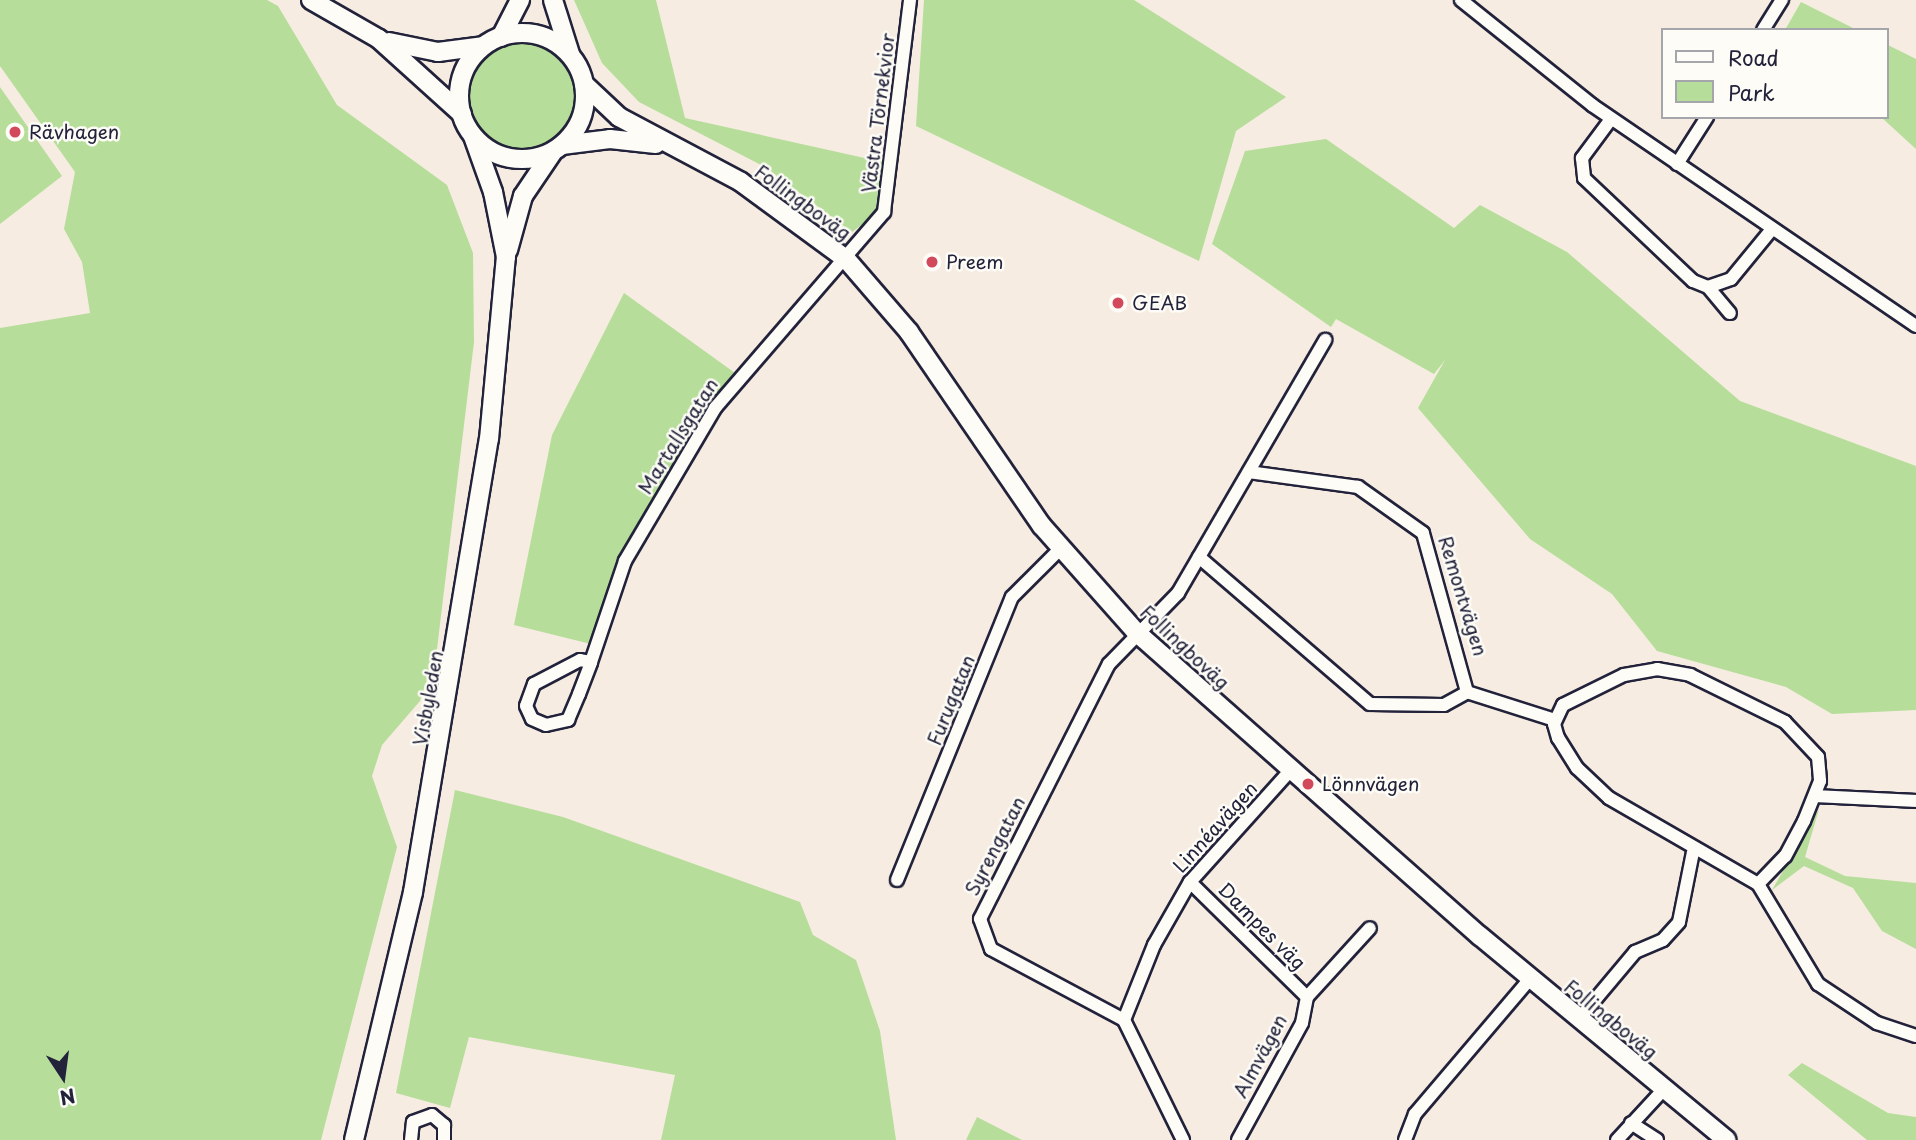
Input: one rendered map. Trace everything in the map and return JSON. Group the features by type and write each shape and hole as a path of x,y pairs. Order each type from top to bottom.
{"main road":[{"path":"311,0 379,39 462,114 473,136 510,158 558,148 583,114 584,84 570,54 553,0"},
{"path":"501,37 520,0"},
{"path":"379,39 421,51 484,46 501,37 538,35 570,54"},
{"path":"462,114 461,81 484,46"},
{"name":"Follingboväg","path":"584,84 619,117 667,146 765,197 846,260 909,332 1060,549 1136,632 1530,979 1727,1140"},
{"name":"Visbyleden","path":"473,136 493,192 506,257"},
{"name":"Follingboväg","path":"558,148 610,139 667,146"},
{"name":"Visbyleden","path":"354,1140 414,892 453,680 489,439 506,257 523,196 558,148"}],"street":[{"name":"Västra Törnekvior","path":"846,260 879,221 890,194 910,0"},
{"path":"1461,0 1611,119 1916,327"},
{"path":"1764,28 1782,0"},
{"path":"1611,119 1582,158 1584,178 1708,287 1730,313"},
{"path":"1677,164 1706,119"},
{"path":"1708,287 1731,279 1772,229"},
{"name":"Martallsgatan","path":"591,662 580,660 534,684 526,706 532,719 547,725 568,720 591,662 625,561 715,408 846,260"},
{"path":"1136,632 1178,593 1325,340"},
{"name":"Remontvägen","path":"1249,472 1357,487 1423,533 1467,692"},
{"name":"Furugatan","path":"897,880 1012,597 1060,549"},
{"path":"1199,557 1370,704 1444,705 1467,692 1555,720"},
{"name":"Syrengatan","path":"1124,1020 991,948 979,924 1109,664 1136,632"},
{"path":"1758,884 1785,856 1815,796 1820,781 1810,744 1785,722 1690,675 1657,668 1624,675 1563,705 1555,720 1566,752 1589,780 1693,852 1758,884 1818,984 1877,1023 1916,1036"},
{"name":"Linnéavägen","path":"1124,1020 1154,945 1190,881 1291,770"},
{"path":"1815,796 1916,801"},
{"path":"1578,1020 1634,952 1662,940 1679,922 1693,852"},
{"name":"Dampes väg","path":"1190,881 1307,997"},
{"name":"Almvägen","path":"1238,1140 1302,1023 1307,997 1370,928"},
{"path":"1405,1140 1415,1114 1530,979"},
{"path":"1124,1020 1184,1140"},
{"path":"1617,1140 1664,1089"},
{"path":"411,1140 413,1122 432,1115 444,1125 444,1140"},
{"path":"1631,1123 1657,1140"}],"green space":[{"path":"0,0 267,0 278,6 337,105 447,185 473,253 474,342 437,649 420,701 382,745 372,776 397,847 321,1140 0,1140 0,328 90,313 82,262 64,229 75,172 0,66"},
{"path":"574,0 656,0 685,118 887,163 877,213 852,232 765,167 639,102 602,63"},
{"path":"924,0 1134,0 1286,97 1236,131 1199,261 916,126"},
{"path":"1801,2 1853,28 1786,28"},
{"path":"522,41 543,45 561,57 573,75 577,96 573,117 561,135 543,147 522,151 501,147 483,135 471,117 467,96 471,75 483,57 501,45"},
{"path":"1888,45 1916,59 1916,149 1883,119 1888,119"},
{"name":"Rävhagen","path":"0,87 62,176 0,224"},
{"path":"1326,139 1454,228 1480,205 1567,252 1740,401 1916,466 1916,710 1832,714 1786,687 1657,651 1612,594 1530,539 1418,408 1445,360 1434,374 1336,319 1331,327 1212,244 1245,151"},
{"path":"624,293 735,373 619,563 591,644 514,625 552,435"},
{"path":"455,790 563,817 800,902 813,935 856,960 880,1031 896,1140 661,1140 675,1075 469,1037 450,1108 396,1093"},
{"path":"1819,809 1805,857 1845,876 1916,883 1916,949 1882,931 1853,888 1804,866 1772,890"},
{"path":"1802,1063 1888,1113 1916,1117 1916,1140 1867,1140 1788,1075"},
{"path":"977,1117 1022,1140 966,1140"}],"place":[{"name":"Rävhagen","path":"15,132"},
{"name":"Preem","path":"932,262"},
{"name":"GEAB","path":"1118,303"},
{"name":"Lönnvägen","path":"1308,784"}]}
